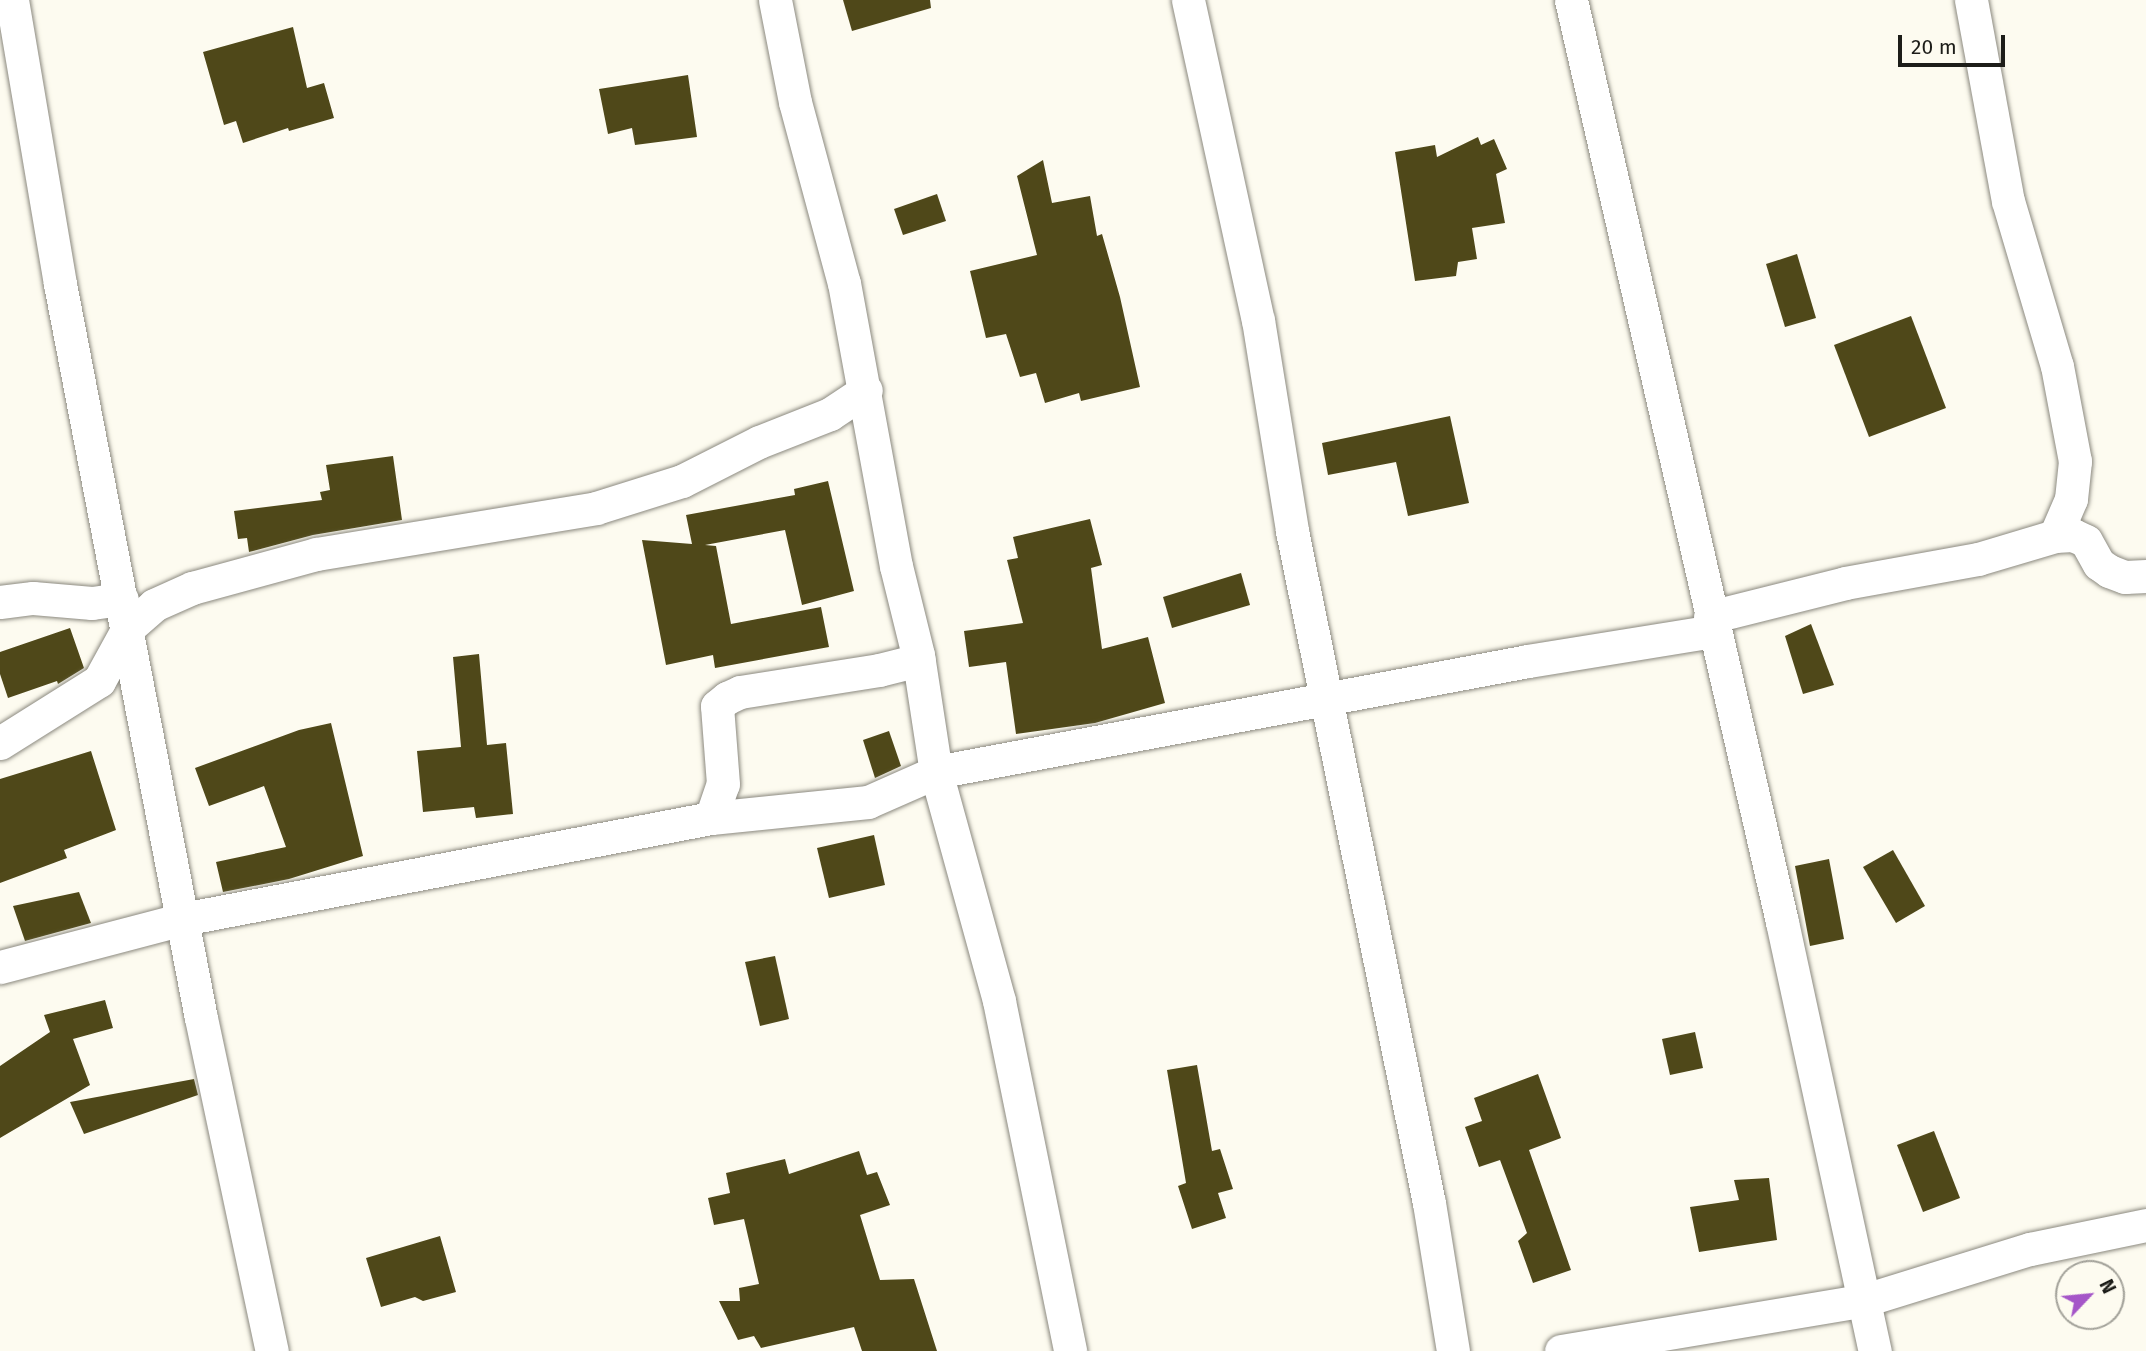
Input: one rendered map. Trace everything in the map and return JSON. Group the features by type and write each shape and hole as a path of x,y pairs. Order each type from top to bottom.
{"street":[{"path":"12,0 60,284 183,919 272,1351"},
{"path":"775,0 795,102 844,284 866,390 896,566 919,660 936,772 999,1001 1070,1351"},
{"path":"1188,0 1258,320 1292,531 1324,701 1429,1203 1452,1351"},
{"path":"1572,0 1782,922 1875,1351"},
{"path":"1971,0 2008,201 2057,366 2076,461 2071,499 2055,536"},
{"path":"0,602 33,598 92,603 125,614 154,605 192,588 316,554 596,508 682,481 759,442 830,414 866,390"},
{"path":"0,967 183,919 711,818 868,802 936,772 1324,701 1712,624 1845,583 1978,559 2055,536 2073,535 2086,541 2099,564 2109,571 2125,577 2146,576"},
{"path":"0,743 99,681 125,614"},
{"path":"711,818 723,784 718,706 727,698 740,692 879,670 919,660"},
{"path":"1561,1351 1865,1300 2030,1249 2146,1225"}],"building":[{"path":"843,0 930,0 931,8 852,31"},
{"path":"293,27 307,88 324,83 334,118 289,131 288,128 243,143 236,121 224,125 203,52"},
{"path":"688,75 697,137 635,145 632,128 608,134 599,89"},
{"path":"1478,137 1481,145 1494,139 1507,169 1496,174 1505,223 1472,228 1477,259 1458,262 1456,276 1415,281 1395,152 1435,145 1437,157"},
{"path":"1043,160 1052,203 1090,196 1097,236 1102,234 1120,297 1140,387 1081,401 1079,393 1045,403 1036,373 1020,377 1006,334 986,338 970,271 1037,255 1017,176"},
{"path":"937,194 946,221 903,235 894,209"},
{"path":"1797,254 1816,318 1785,327 1766,264"},
{"path":"1911,316 1946,408 1869,437 1834,345"},
{"path":"1450,416 1469,503 1408,516 1396,462 1328,475 1322,443"},
{"path":"393,456 402,520 313,535 249,552 247,538 238,539 234,511 322,500 320,492 330,490 326,465"},
{"path":"828,481 854,591 802,605 785,530 705,545 716,546 731,624 821,607 829,647 715,668 713,655 666,665 642,540 692,544 686,515 795,495 794,489"},
{"path":"1090,519 1102,565 1091,568 1102,649 1148,637 1165,703 1095,723 1016,734 1006,662 969,667 964,631 1023,623 1007,560 1018,558 1013,537"},
{"path":"1241,573 1250,605 1172,628 1163,597"},
{"path":"1811,624 1834,685 1803,694 1785,636"},
{"path":"70,628 84,668 58,684 57,681 8,698 0,674 0,652"},
{"path":"479,654 487,745 506,743 513,814 476,818 474,807 423,812 417,751 461,747 453,657"},
{"path":"331,723 363,856 289,879 223,892 216,862 286,847 264,786 209,806 195,768 299,730"},
{"path":"889,731 901,766 875,778 863,740"},
{"path":"91,751 116,830 64,850 67,858 0,883 0,779"},
{"path":"874,835 885,885 829,898 817,848"},
{"path":"1893,850 1925,906 1896,923 1863,867"},
{"path":"1829,859 1844,939 1810,946 1795,866"},
{"path":"79,892 91,923 25,941 13,906"},
{"path":"775,956 789,1019 760,1026 745,962"},
{"path":"105,1000 113,1028 73,1039 90,1085 0,1138 0,1066 50,1032 44,1015"},
{"path":"1695,1032 1703,1068 1670,1075 1662,1039"},
{"path":"1197,1065 1212,1151 1220,1149 1233,1189 1218,1193 1226,1218 1192,1229 1178,1186 1186,1183 1167,1070"},
{"path":"1538,1074 1561,1138 1529,1150 1571,1270 1533,1283 1518,1241 1527,1233 1500,1160 1479,1167 1465,1127 1482,1121 1474,1098"},
{"path":"194,1079 198,1095 84,1134 70,1102"},
{"path":"1934,1131 1960,1198 1923,1212 1897,1145"},
{"path":"859,1151 867,1175 877,1172 890,1205 860,1215 880,1280 914,1279 937,1351 862,1351 854,1327 761,1348 754,1336 738,1340 719,1301 740,1301 739,1288 759,1284 744,1219 714,1225 708,1198 730,1193 726,1173 785,1159 789,1174"},
{"path":"1769,1178 1777,1240 1699,1252 1690,1207 1739,1200 1734,1180"},
{"path":"440,1236 456,1292 423,1301 415,1297 381,1307 366,1258"}]}
